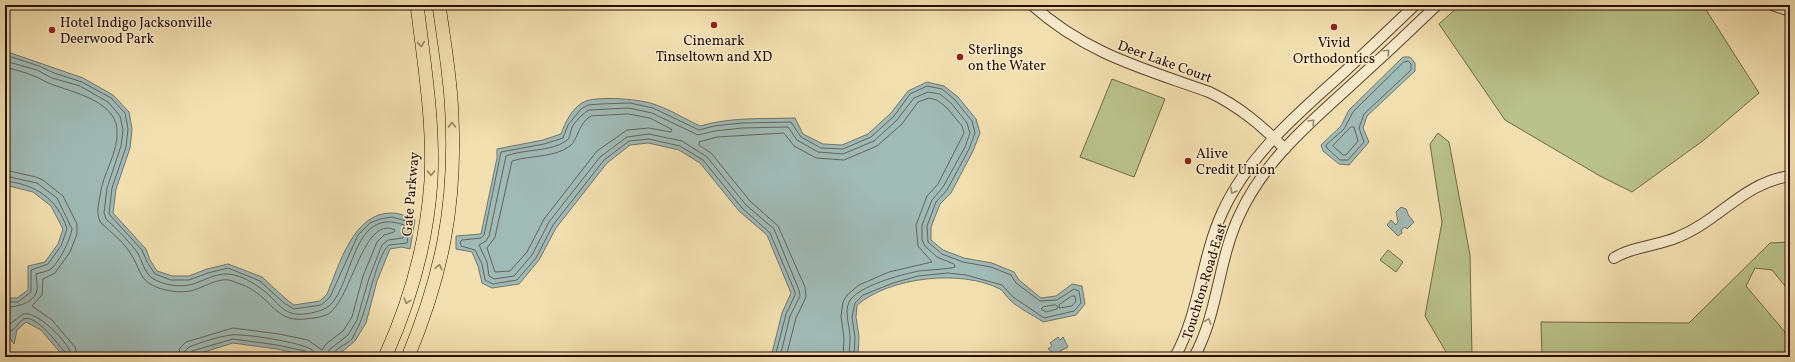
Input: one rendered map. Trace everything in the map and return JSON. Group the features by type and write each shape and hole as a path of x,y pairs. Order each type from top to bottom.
{"main road":[{"name":"Gate Parkway","path":"385,357 398,329 410,293 421,252 429,203 431,173 429,115 417,5"},
{"path":"408,357 429,303 438,270 448,222 452,181 452,116 439,5"}],"street":[{"name":"Deer Lake Court","path":"1032,5 1064,31 1096,50 1117,60 1209,92 1224,99 1250,117 1285,149"},
{"name":"Touchton Road East","path":"1175,357 1188,330 1210,241 1222,213 1245,173 1274,138 1415,5"},
{"name":"Touchton Road East","path":"1194,357 1210,318 1226,251 1240,215 1264,173 1285,149 1328,106 1437,5"},
{"path":"1772,5 1790,11"},
{"path":"1400,19 1410,30"},
{"path":"1614,258 1625,252 1652,246 1686,234 1709,220 1744,193 1772,181 1790,176"}],"green space":[{"path":"1460,5 1703,5 1759,93 1704,140 1632,192 1600,176 1505,120 1439,24"},
{"path":"1112,79 1165,99 1134,177 1080,157"},
{"path":"1438,133 1449,142 1470,255 1472,357 1449,357 1425,316 1442,222 1430,144"},
{"path":"1790,242 1790,292 1772,270 1755,268 1746,286 1790,338 1790,357 1545,357 1542,355 1541,322 1689,323 1770,243"},
{"path":"1388,250 1403,262 1396,272 1380,260"}],"water":[{"path":"5,51 83,78 113,95 129,112 132,129 130,148 116,189 113,213 146,249 150,260 157,271 172,276 189,276 207,269 228,264 262,277 294,305 320,301 327,294 349,243 357,231 367,221 379,215 392,213 401,214 415,220 410,249 402,247 390,249 377,281 366,323 355,341 338,355 313,357 277,349 233,343 188,357 64,357 41,330 26,322 17,330 14,344 5,331 5,298 17,298 28,290 28,266 45,262 58,244 63,229 51,206 33,192 5,185"},
{"path":"1403,57 1410,57 1415,63 1415,71 1367,116 1363,128 1369,142 1349,165 1339,164 1323,151 1321,145 1341,126 1349,110"},
{"path":"927,82 944,86 958,97 976,119 980,133 973,151 951,193 940,204 931,227 931,240 943,250 964,258 992,263 1014,272 1019,280 1041,298 1056,296 1072,284 1082,286 1085,304 1076,315 1043,322 1021,309 1000,289 984,283 966,279 926,279 906,282 888,288 871,295 857,305 856,317 859,337 858,357 771,357 782,313 791,293 767,235 739,211 700,163 679,150 648,143 630,145 607,163 556,228 539,260 519,284 492,288 482,283 478,266 472,252 456,249 456,236 481,234 497,158 497,149 543,140 561,134 573,110 581,103 586,101 611,98 641,101 667,109 700,126 723,121 795,118 803,134 823,144 842,145 868,134 891,113 908,91"},
{"path":"1401,207 1406,209 1414,222 1407,229 1405,227 1401,230 1402,233 1398,236 1387,225 1391,220 1396,225 1398,222 1396,212"},
{"path":"1058,337 1060,340 1063,337 1068,347 1060,351 1061,353 1057,356 1048,349 1052,346 1050,343"}],"place":[{"name":"Cinemark Tinseltown and XD","path":"714,25"},
{"name":"Vivid Orthodontics","path":"1334,27"},
{"name":"Hotel Indigo Jacksonville Deerwood Park","path":"52,30"},
{"name":"Sterlings on the Water","path":"960,57"},
{"name":"Alive Credit Union","path":"1188,161"}]}
